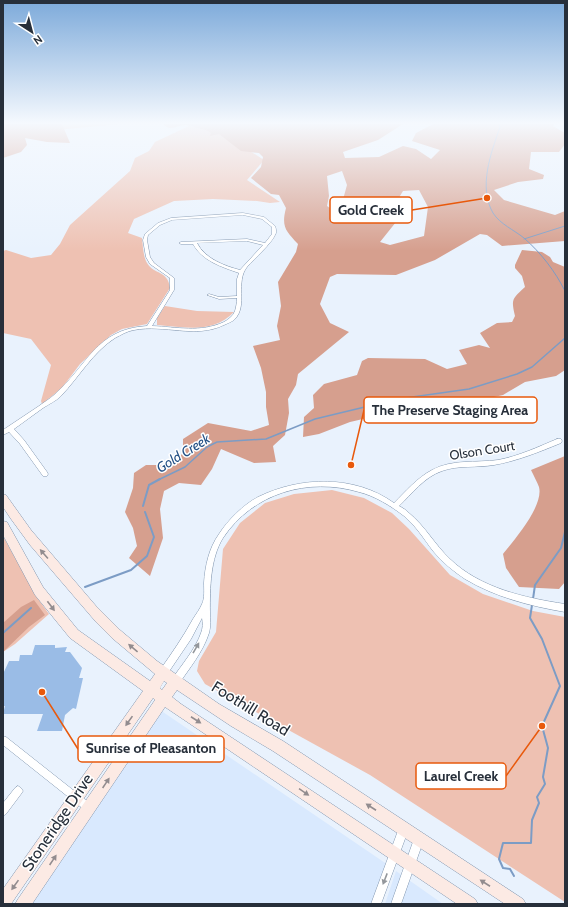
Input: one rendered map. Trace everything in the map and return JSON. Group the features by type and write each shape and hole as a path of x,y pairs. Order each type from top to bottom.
{"main road":[{"name":"Foothill Road","path":"3,498 28,535 115,633 175,682 253,732 285,750 518,904"},
{"path":"3,525 39,591 74,634 164,698 470,904"},
{"name":"Stoneridge Drive","path":"3,902 164,673"},
{"name":"Stoneridge Drive","path":"23,904 175,682"}],"street":[{"path":"3,433 59,395 89,359 119,334 136,328 149,327 190,330 215,327 230,320 236,314 239,306 239,284 241,272 274,234 274,227 264,218 243,214 171,219 151,228 146,235 145,240 148,257 152,264 172,278 172,290 149,327"},
{"path":"181,243 247,240 266,244"},
{"path":"195,243 197,250 220,264 241,272"},
{"path":"209,295 219,298 239,297"},
{"path":"10,429 22,442 45,474"},
{"name":"Olson Court","path":"395,506 427,476 440,469 460,465 491,464 517,458 559,441"},
{"path":"175,682 205,632 211,555 221,536 241,512 255,502 272,492 308,484 332,484 347,486 370,493 395,506 418,526 441,555 456,568 476,581 511,596 565,608"},
{"path":"164,673 207,603"},
{"path":"3,740 89,808"},
{"path":"3,811 18,791"},
{"path":"376,904 404,828"},
{"path":"396,904 419,839"}],"shaded area":[{"path":"132,166 259,166 247,180 280,202 270,203 213,199 174,201 134,219 128,233 142,238 147,263 150,267 167,278 170,288 147,324 122,329 111,335 80,364 62,388 42,404 41,401 51,365 31,339 3,333 3,251 6,250 31,258 51,255 60,244 70,225 130,171"},
{"path":"529,166 529,169 544,175 543,179 518,182 494,190 504,200 555,215 565,211 565,241 502,246 487,235 480,234 435,260 396,275 337,274 330,277 320,304 330,323 349,332 298,374 296,385 288,399 289,413 285,435 273,446 276,462 254,463 221,449 212,469 201,485 179,483 164,491 160,509 163,538 150,576 129,558 137,546 133,528 125,512 133,488 134,473 146,465 175,465 183,452 183,439 208,423 251,431 269,425 266,407 266,392 261,368 253,346 280,340 277,326 281,306 278,282 296,252 298,244 290,236 284,224 286,208 279,195 271,194 251,178 261,167","holes":["342,171 347,185 339,214 327,206 329,196 327,176","419,190 428,207 424,236 390,245 380,242 396,222 392,209 403,191"]},
{"path":"522,250 542,252 550,257 553,262 565,267 565,370 556,376 525,382 503,395 476,401 452,410 423,412 391,418 376,416 350,422 319,434 303,437 304,417 314,408 313,395 324,384 357,375 362,361 368,358 425,359 447,369 467,364 459,350 479,345 490,348 480,333 497,323 512,322 515,316 513,303 515,297 525,287 522,276 515,268"},
{"path":"165,306 197,311 234,312 222,321 208,326 187,328 157,325 157,318"},
{"path":"565,456 565,582 559,589 519,587 506,568 503,554 521,532 537,504 539,487 531,470"},
{"path":"332,490 364,498 392,513 409,529 450,575 483,594 533,611 565,617 565,902 370,775 205,684 197,671 199,661 216,632 223,549 240,523 265,503 294,494"},
{"path":"3,536 36,596 49,614 15,644 3,652"},
{"path":"34,600 45,615 29,627 3,652 3,623 21,607"},
{"path":"160,710 394,869 381,904 32,904"},
{"path":"396,871 443,904 385,904"}],"building":[{"path":"35,645 55,645 55,648 67,647 65,652 70,652 82,668 79,678 83,678 76,709 73,708 65,715 62,731 37,731 43,714 3,714 5,706 3,706 3,674 9,661 19,661 20,655 32,655"}],"waterway":[{"name":"Gold Creek","path":"489,166 486,192 493,213 507,227 525,239"},
{"path":"525,239 565,226"},
{"name":"Gold Creek","path":"525,239 542,256 557,276 565,291"},
{"name":"Gold Creek","path":"159,479 185,467 207,447 217,442 266,439 315,419 398,399 469,389 517,374 532,367 565,338"},
{"name":"Gold Creek","path":"143,506 149,485 159,479"},
{"path":"565,505 565,522"},
{"name":"Gold Creek","path":"85,587 131,570 147,556 154,537 145,512"},
{"path":"533,599 535,585 561,548 565,532"},
{"path":"514,876 510,869 503,868 499,859 503,843 531,843 532,820 539,803 537,797 545,784 543,777 548,748 542,726 560,686 542,639 530,618 532,605"},
{"name":"Gold Creek","path":"3,633 31,608"}],"place":[{"name":"Gold Creek","path":"487,198"},
{"name":"The Preserve Staging Area","path":"351,465"},
{"name":"Sunrise of Pleasanton","path":"42,692"},
{"name":"Laurel Creek","path":"542,726"}]}
